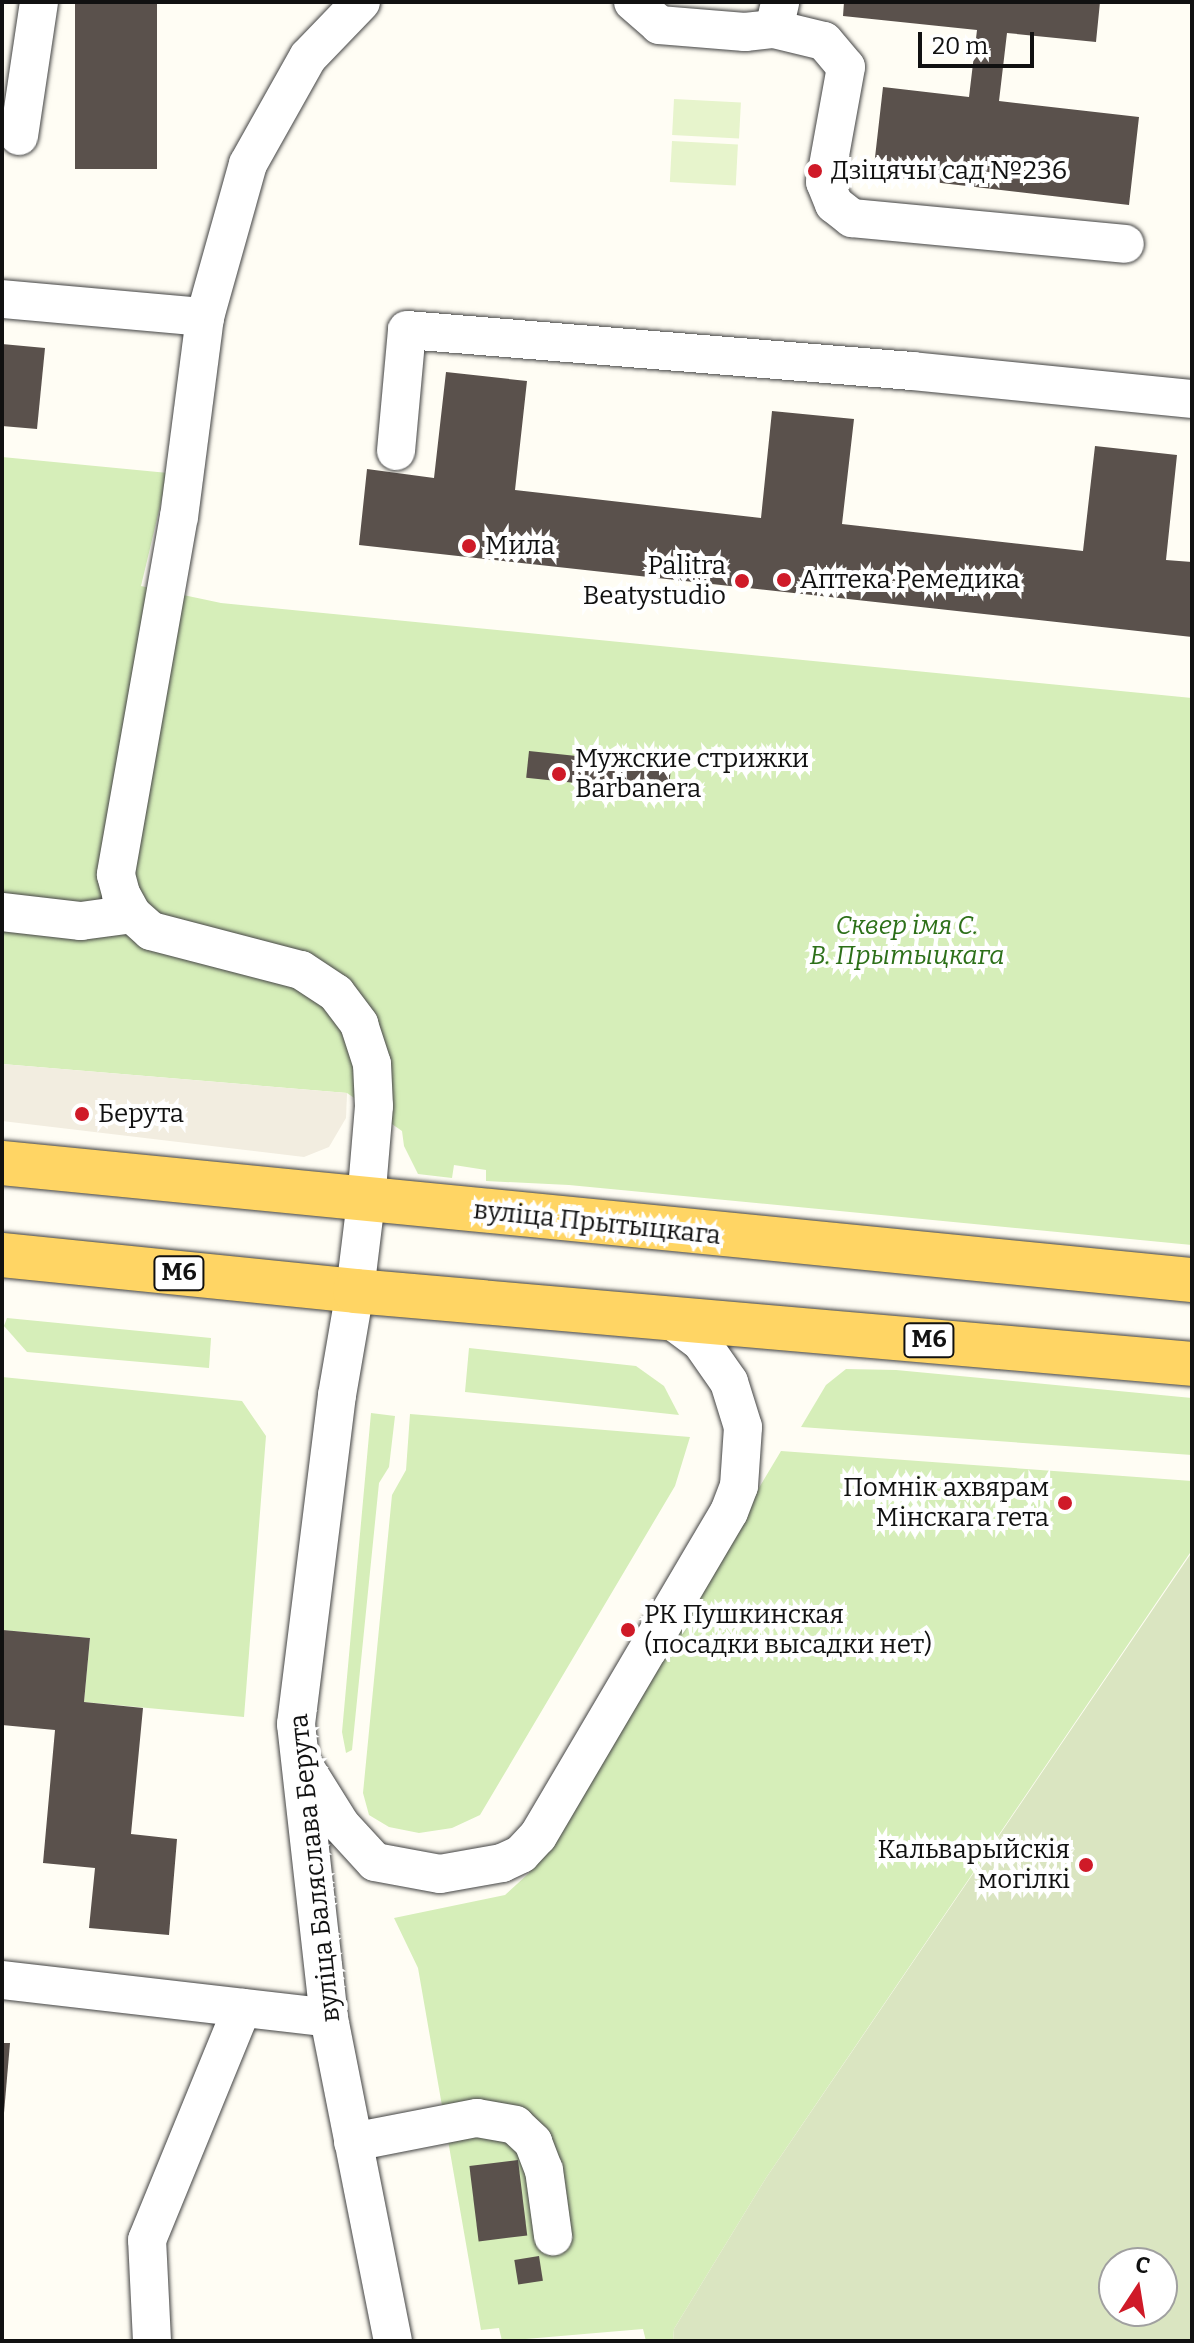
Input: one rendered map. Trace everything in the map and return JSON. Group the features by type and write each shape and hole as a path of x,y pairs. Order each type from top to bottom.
{"main road":[{"name":"вуліца Прытыцкага","path":"2,1163 1192,1280"},
{"name":"М6","path":"2,1255 355,1291 1192,1364"}],"street":[{"path":"19,136 39,2"},
{"path":"2,912 81,921 132,914 121,894 116,875 179,516 205,317 248,164 308,57 361,2"},
{"path":"633,2 659,25 745,32 777,15 824,41 846,67 825,182 834,204 852,218 1125,244"},
{"path":"2,299 205,317"},
{"path":"396,451 407,330 912,371 1192,399"},
{"name":"вуліца Баляслава Берута","path":"132,914 151,931 301,970 336,993 349,1008 367,1043 372,1064 374,1106 366,1201 355,1291 337,1395 296,1724 329,2018 393,2341"},
{"path":"300,1760 341,1825 375,1862 440,1874 502,1863 521,1854 538,1836 729,1512 739,1486 743,1427 729,1382 701,1342 666,1316"},
{"path":"2,1980 329,2018"},
{"path":"152,2341 147,2240 242,2008"},
{"path":"353,2142 477,2118 515,2125 533,2142 544,2170 553,2236"}],"green space":[{"path":"674,99 741,103 739,138 672,135"},
{"path":"672,141 738,144 736,185 670,182"},
{"name":"Сквер імя С. В. Прытыцкага","path":"2,457 168,473 141,586 221,603 1192,698 1192,1245 569,1185 486,1181 486,1170 454,1165 452,1178 418,1174 404,1146 402,1131 347,1093 2,1064"},
{"path":"7,1318 211,1338 209,1368 27,1352 4,1326"},
{"path":"469,1348 636,1366 664,1386 679,1415 465,1392"},
{"path":"846,1369 896,1370 1192,1398 1192,1455 801,1427 826,1385"},
{"path":"2,1377 242,1401 266,1436 244,1717 84,1702 90,1638 2,1630"},
{"path":"371,1413 395,1416 389,1467 379,1483 352,1750 346,1753 342,1732"},
{"path":"410,1414 690,1437 675,1486 480,1815 452,1828 419,1833 389,1827 369,1815 363,1793 392,1495 406,1470"},
{"path":"781,1451 1192,1481 1192,1550 766,2178 674,2329 673,2341 646,2341 643,2329 502,2341 499,2328 481,2330 418,1968 394,1918 505,1895 529,1873"},
{"name":"Кальварыйскія могілкі","path":"1192,1552 1192,2341 673,2341 674,2329 766,2178"}],"shaded area":[{"path":"2,1064 347,1093 346,1118 329,1147 304,1157 2,1121"}],"building":[{"path":"75,2 157,2 157,169 75,169"},
{"path":"844,2 1100,2 1096,42 1007,33 999,101 1139,117 1129,205 873,175 883,87 969,97 977,30 843,16"},
{"path":"2,344 45,348 37,429 2,426"},
{"path":"446,372 527,381 515,490 761,518 772,411 854,419 842,524 1083,551 1095,446 1177,455 1166,560 1192,562 1192,637 359,545 367,469 434,478"},
{"path":"529,751 671,766 668,793 526,778"},
{"path":"3,1630 90,1638 84,1702 143,1708 131,1834 177,1839 169,1935 89,1928 95,1868 43,1863 55,1730 2,1725"},
{"path":"2,2043 10,2043 4,2113 2,2113"},
{"path":"518,2160 527,2235 479,2241 469,2166"},
{"path":"539,2256 543,2281 518,2285 514,2260"}],"place":[{"name":"Дзіцячы сад №236","path":"815,171"},
{"name":"Мила","path":"469,546"},
{"name":"Аптека Ремедика","path":"784,580"},
{"name":"Palitra Beatystudio","path":"742,581"},
{"name":"Мужские стрижки Barbanera","path":"559,774"},
{"name":"Берута","path":"82,1114"},
{"name":"Помнік ахвярам Мінскага гета","path":"1065,1503"},
{"name":"РК Пушкинская (посадки высадки нет)","path":"628,1630"},
{"name":"Кальварыйскія могілкі","path":"1086,1865"}]}
